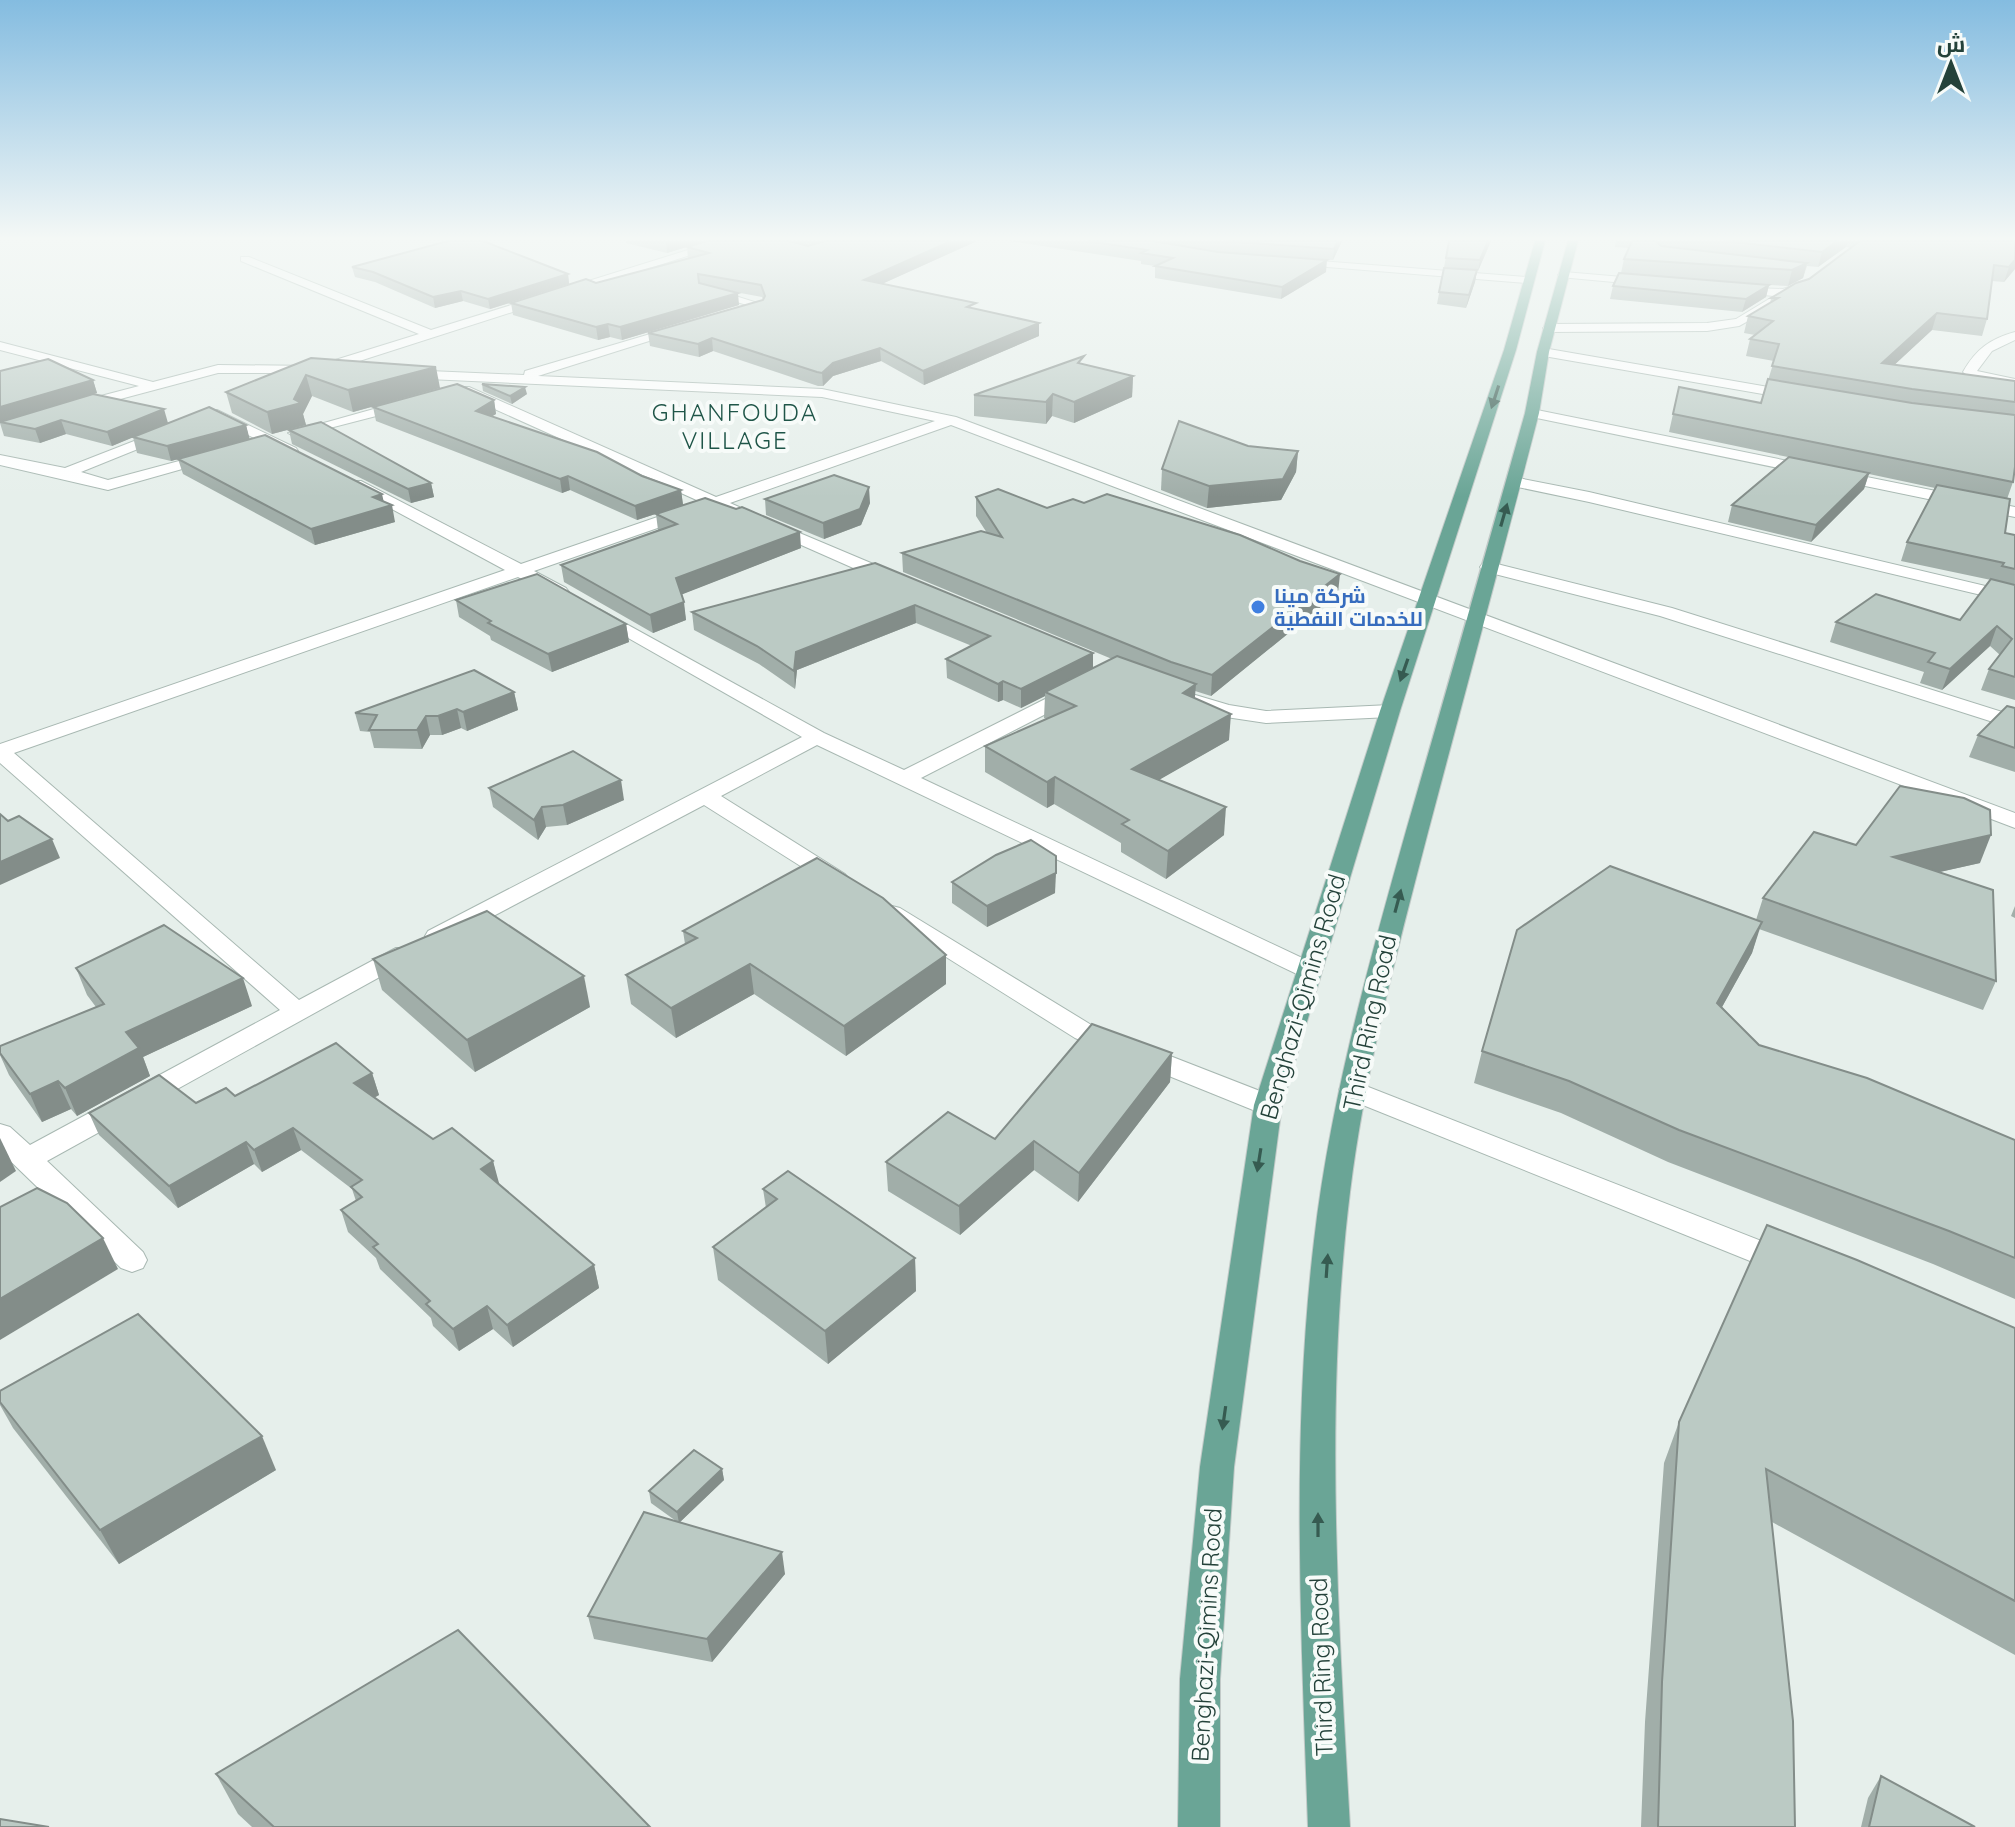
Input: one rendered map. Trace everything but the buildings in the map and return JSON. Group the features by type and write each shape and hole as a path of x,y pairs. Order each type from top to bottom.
{"main road":[{"name":"Benghazi-Qimins Road","path":"1199,1827 1200,1679 1217,1467 1268,1105 1390,711 1516,326"},
{"name":"Third Ring Road","path":"1329,1827 1318,1594 1318,1404 1329,1241 1353,1090 1377,978 1532,413 1550,326"}],"street":[{"path":"411,326 430,334"},
{"path":"280,386 319,370 455,326"},
{"path":"512,379 691,326"},
{"path":"1546,340 1712,326"},
{"path":"2015,336 1993,342 1979,354 1970,372 1979,377 2015,383"},
{"path":"1546,340 1816,399"},
{"path":"0,346 149,385"},
{"path":"60,412 149,385 226,368 366,372"},
{"path":"397,374 822,393 951,420 2015,821"},
{"path":"428,376 455,391 914,587"},
{"path":"0,460 108,485 418,401"},
{"path":"66,473 241,402"},
{"path":"1532,413 2015,512"},
{"path":"200,419 270,440 312,461"},
{"path":"295,1010 0,751 951,420"},
{"path":"340,476 521,569 817,737 1308,970"},
{"path":"1513,482 1589,497 2015,598"},
{"path":"1489,567 1666,612 2015,723"},
{"path":"903,779 1085,686"},
{"path":"1175,694 1226,711 1266,717 1390,711"},
{"path":"28,1159 295,1010 817,737"},
{"path":"704,795 1084,1032 1268,1105"},
{"path":"1353,1090 1809,1273"},
{"path":"0,1134 132,1260"}],"place":[{"name":"شركة مينا للخدمات النفطية","path":"1258,607"}],"district":[{"name":"GHANFOUDA VILLAGE","path":"735,427"}]}
